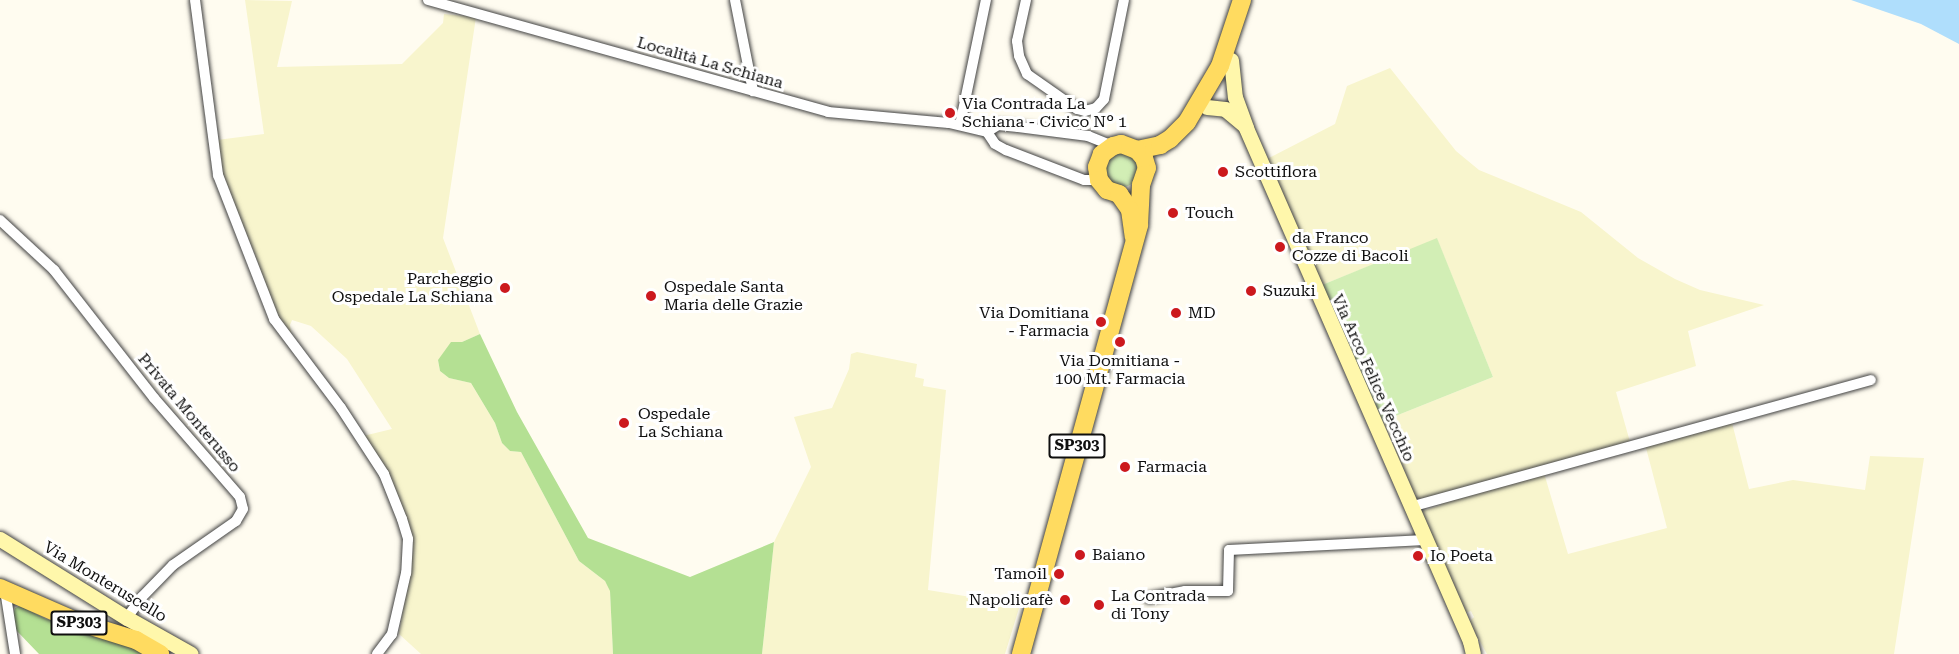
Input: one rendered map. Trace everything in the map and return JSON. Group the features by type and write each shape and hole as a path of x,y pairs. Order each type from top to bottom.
{"main road":[{"path":"1137,150 1151,148 1170,139 1219,88 1242,0"},
{"path":"1134,237 1139,225 1148,170 1144,158 1137,150 1121,144 1113,146 1102,154 1097,166 1099,180 1107,190 1119,194 1131,193 1148,170 1188,130 1219,88 1231,60 1235,28"},
{"path":"1119,194 1130,210 1134,237"},
{"name":"SP303","path":"1021,654 1134,237"},
{"name":"SP303","path":"3,589 78,622 136,640 160,654"}],"street":[{"path":"195,0 218,175 274,319 341,408 384,474 408,538 406,573 392,634 377,654"},
{"name":"Località La Schiana","path":"428,0 753,91 854,116 960,125 987,132 995,144 1006,150 1084,180 1099,180"},
{"path":"735,0 753,91"},
{"path":"960,125 986,0"},
{"path":"1026,0 1017,41 1019,56 1027,74 1077,109 1085,111 1096,108 1104,99 1124,0"},
{"name":"Via Arco Felice Vecchio","path":"1219,88 1246,128 1471,648 1480,654"},
{"name":"Via Arco Felice Vecchio","path":"1206,107 1225,109 1246,128"},
{"name":"Località La Schiana","path":"987,132 998,125 1018,126 1088,136 1113,146"},
{"name":"Privata Monterusso","path":"0,220 54,270 154,398 240,497 243,509 236,521 173,565 142,597 127,618"},
{"path":"1410,507 1871,380"},
{"name":"Via Monteruscello","path":"0,539 127,618 191,654"},
{"path":"1149,598 1185,591 1228,591 1229,550 1425,540"},
{"path":"3,589 15,654"}],"shaded area":[{"path":"245,0 292,1 277,67 402,64 443,23 444,14 476,17 443,238 480,334 462,342 438,360 440,371 449,378 471,383 495,423 502,443 510,451 521,452 579,561 605,581 610,590 613,654 421,654 399,634 413,551 408,522 388,472 363,436 392,429 347,359 311,326 292,320 290,325 292,338 275,312 255,254 225,185 217,140 264,134"},
{"path":"1390,68 1456,151 1479,170 1581,212 1638,258 1675,279 1700,290 1764,305 1688,331 1696,366 1616,392 1630,442 1417,500 1383,421 1493,377 1437,239 1322,285 1267,159 1335,124 1347,86"},
{"path":"857,352 917,364 915,377 924,379 923,386 946,390 928,590 1020,605 1005,654 762,654 774,542 811,467 794,417 832,408 849,369 851,354"},
{"path":"1731,419 1749,489 1793,480 1865,490 1870,456 1924,458 1894,654 1487,654 1469,622 1474,617 1471,611 1465,613 1420,512 1441,505 1441,501 1544,473 1568,554 1667,528 1645,444"}],"green space":[{"path":"1122,153 1134,158 1139,170 1134,182 1122,187 1110,182 1105,170 1110,158"},
{"path":"1437,238 1493,377 1383,421 1322,285"},
{"path":"480,334 517,412 588,538 690,577 774,542 762,654 613,654 610,591 605,581 579,561 521,452 510,451 502,443 495,423 471,383 449,378 440,371 438,360 451,342 462,342"},
{"path":"20,606 46,619 119,639 149,654 39,654 15,629 12,618 15,608"}],"water":[{"path":"1851,0 1959,0 1959,44 1921,24"}],"place":[{"name":"Via Contrada La Schiana - Civico N° 1","path":"950,113"},
{"name":"Scottiflora","path":"1223,172"},
{"name":"Touch","path":"1173,213"},
{"name":"da Franco Cozze di Bacoli","path":"1280,247"},
{"name":"Parcheggio Ospedale La Schiana","path":"505,288"},
{"name":"Suzuki","path":"1251,291"},
{"name":"Ospedale Santa Maria delle Grazie","path":"651,296"},
{"name":"MD","path":"1176,313"},
{"name":"Via Domitiana - Farmacia","path":"1101,322"},
{"name":"Via Domitiana - 100 Mt. Farmacia","path":"1120,342"},
{"name":"Ospedale La Schiana","path":"624,423"},
{"name":"Farmacia","path":"1125,467"},
{"name":"Baiano","path":"1080,555"},
{"name":"Io Poeta","path":"1418,556"},
{"name":"Tamoil","path":"1059,574"},
{"name":"Napolicafè","path":"1065,600"},
{"name":"La Contrada di Tony","path":"1099,605"}]}
